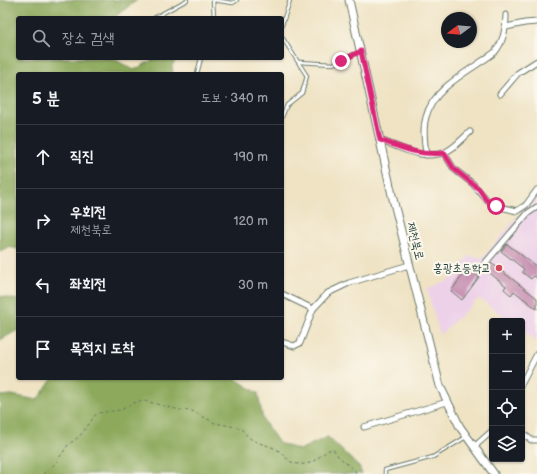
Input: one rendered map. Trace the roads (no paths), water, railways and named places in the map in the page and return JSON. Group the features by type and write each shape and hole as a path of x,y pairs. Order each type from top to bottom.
{"street":[{"name":"제천북로","path":"350,0 380,140 430,351 447,402 466,436 494,474"},
{"path":"426,155 424,133 425,118 431,104 448,86 500,47 506,27 506,15"},
{"path":"506,27 537,22"},
{"path":"500,94 518,73 537,61"},
{"path":"380,140 408,151 426,155 444,153 470,132"},
{"path":"444,153 454,169 479,189 486,199 496,206 517,211 526,205 537,190"},
{"path":"481,268 528,213 537,207"},
{"path":"284,343 294,346 300,342 313,309 328,293 341,286 409,265"},
{"path":"284,295 313,309"},
{"path":"525,377 537,354"},
{"path":"364,427 447,402"},
{"path":"474,447 489,434"},
{"path":"525,434 532,440 537,440"}],"lane":[{"path":"158,16 187,0"},
{"path":"214,16 213,0 233,3 237,0"},
{"path":"284,19 290,0"},
{"path":"284,41 292,55 306,72 307,79 302,93 287,105 284,112"},
{"path":"299,62 333,64 361,51"},
{"path":"198,72 200,60"},
{"path":"385,474 386,470 433,457 466,436"}],"place":[{"name":"홍광초등학교","path":"499,268"}]}
